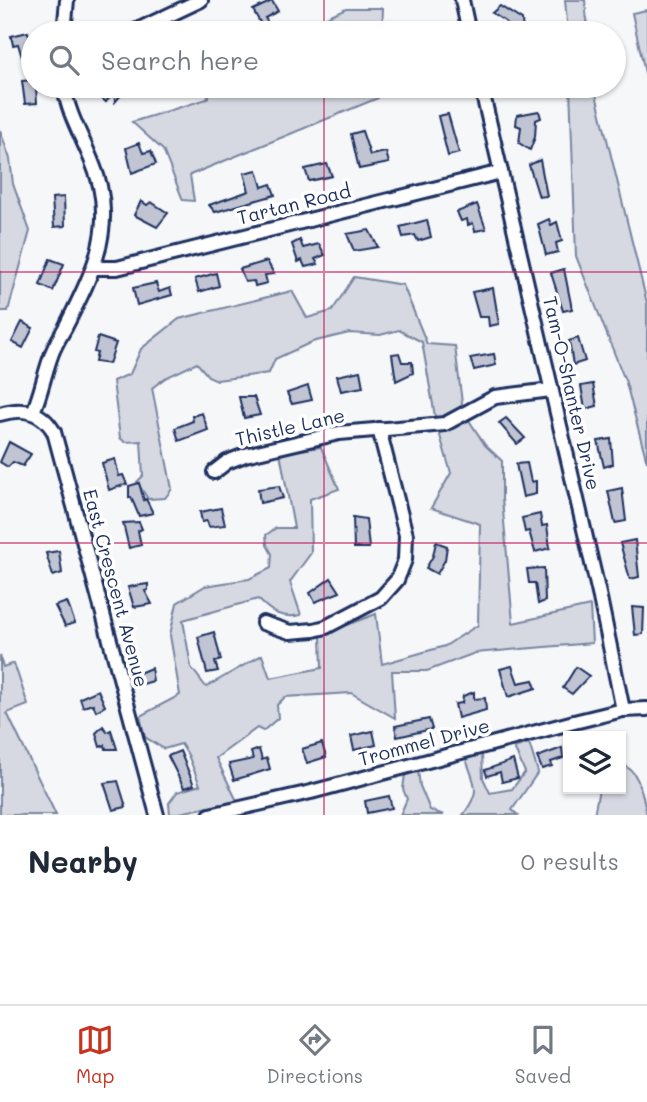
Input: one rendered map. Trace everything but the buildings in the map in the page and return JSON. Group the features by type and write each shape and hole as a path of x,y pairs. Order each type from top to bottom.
{"street":[{"path":"65,21 67,0"},
{"path":"156,21 201,0"},
{"path":"462,0 466,21"},
{"path":"0,414 18,410 33,412 50,356 95,268 103,224 101,189 67,98"},
{"name":"Tam-O-Shanter Drive","path":"484,98 600,598 623,710"},
{"name":"Tartan Road","path":"95,268 117,268 501,172"},
{"name":"Thistle Lane","path":"214,472 227,462 245,455 339,433 438,426 456,420 495,397 551,390"},
{"name":"East Crescent Avenue","path":"33,412 52,428 62,458 157,815"},
{"path":"262,623 290,632 314,630 381,598 397,580 405,559 406,535 379,429"},
{"name":"Trommel Drive","path":"210,815 311,792 623,710 647,709"}],"shaded area":[{"path":"565,0 585,0 587,21 567,21"},
{"path":"346,8 383,8 382,21 318,21"},
{"path":"647,10 647,82 632,13"},
{"path":"378,98 190,175 194,201 183,200 163,150 132,122 207,99"},
{"path":"570,98 597,98 647,303 647,462 626,383 576,256"},
{"path":"0,130 10,159 13,184 30,231 8,311 0,311"},
{"path":"354,277 403,285 427,344 455,346 463,411 485,445 502,461 502,499 513,623 590,606 592,643 475,653 427,671 392,671 395,718 351,693 285,697 277,705 278,718 263,731 257,728 216,758 237,801 170,815 169,803 177,792 200,785 181,744 164,749 145,737 140,716 180,695 170,635 177,603 205,586 249,579 271,568 272,554 266,535 276,528 294,528 280,453 321,447 339,489 310,499 311,553 290,582 301,615 277,614 258,599 183,620 191,667 206,687 262,655 270,678 322,668 321,635 376,614 382,664 445,646 478,625 480,524 431,508 451,473 436,422 422,342 399,330 380,335 349,333 312,342 275,359 269,373 217,380 208,376 197,363 165,378 152,388 172,489 165,498 148,499 137,482 143,476 141,441 125,442 120,438 113,381 130,374 141,349 179,319 292,291 307,318 332,311"},
{"path":"0,655 3,667 14,663 28,705 7,713 56,815 0,815"},
{"path":"529,743 538,772 512,810 518,815 463,815 475,793 466,759 482,752 483,778 490,793 512,789 525,772 514,748"},
{"path":"627,767 637,778 647,815 594,815 598,794 626,794"},
{"path":"418,771 420,786 430,810 444,815 400,815 407,799 403,789 405,774"}]}
